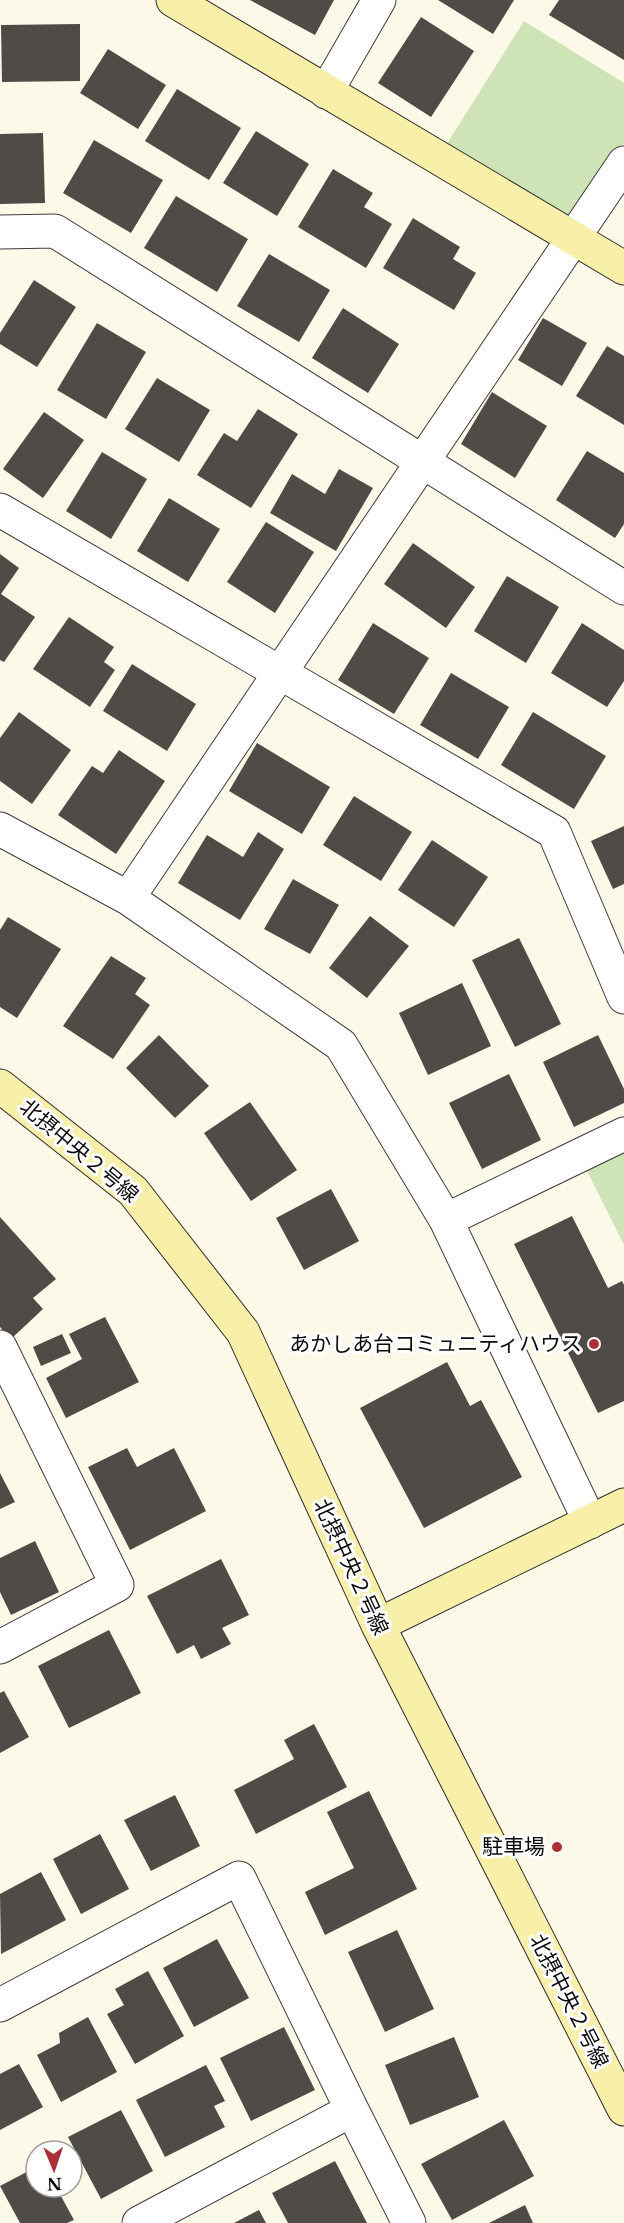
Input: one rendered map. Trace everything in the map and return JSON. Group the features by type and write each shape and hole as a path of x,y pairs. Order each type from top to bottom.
{"street":[{"path":"172,0 624,268"},
{"path":"326,92 379,0"},
{"path":"128,898 624,163"},
{"path":"0,232 55,231 624,588"},
{"path":"0,510 554,832 624,997"},
{"path":"0,830 128,898 341,1045 446,1220 590,1522"},
{"name":"北摂中央２号線","path":"0,1086 133,1191 243,1332 378,1625 624,2109"},
{"path":"446,1220 624,1134"},
{"path":"0,1347 117,1585 0,1647"},
{"path":"378,1625 624,1505"},
{"path":"0,2005 239,1878 351,2110 409,2223"},
{"path":"139,2223 351,2110"}],"green space":[{"path":"524,21 624,83 624,143 574,238 438,158"},
{"path":"624,1152 624,1245 587,1171"}],"building":[{"path":"250,0 334,0 315,35"},
{"path":"438,0 514,0 493,34"},
{"path":"559,0 624,0 624,60 549,15"},
{"path":"421,17 474,51 431,117 378,83"},
{"path":"80,24 80,81 2,82 1,25"},
{"path":"108,49 166,85 138,129 80,93"},
{"path":"177,89 241,128 209,180 145,141"},
{"path":"256,131 309,164 277,216 223,183"},
{"path":"43,133 45,203 0,204 0,134"},
{"path":"94,140 163,180 131,233 63,193"},
{"path":"333,169 373,193 364,207 392,224 366,268 298,227"},
{"path":"176,196 248,239 217,292 144,248"},
{"path":"413,218 460,247 453,259 476,273 454,310 383,268"},
{"path":"269,254 330,290 299,342 237,306"},
{"path":"34,280 76,307 37,367 0,344 0,333"},
{"path":"343,308 399,344 368,393 312,358"},
{"path":"543,318 587,343 562,386 518,360"},
{"path":"97,323 146,352 106,419 57,390"},
{"path":"607,346 624,356 624,425 576,396"},
{"path":"157,378 210,410 179,462 125,429"},
{"path":"492,392 547,426 515,478 461,444"},
{"path":"258,409 298,434 251,508 197,475 224,433 237,441"},
{"path":"44,412 84,440 43,498 3,469"},
{"path":"587,451 624,473 624,524 615,538 556,500"},
{"path":"102,452 147,479 111,539 66,511"},
{"path":"339,469 373,488 336,551 270,513 292,474 325,494"},
{"path":"169,498 220,529 188,582 137,551"},
{"path":"266,522 314,552 275,613 227,582"},
{"path":"413,543 475,587 446,628 384,584"},
{"path":"0,554 19,568 1,594 35,617 4,662 0,660"},
{"path":"507,576 559,607 526,663 474,631"},
{"path":"69,617 114,647 104,662 115,670 90,707 33,669"},
{"path":"373,623 429,658 394,714 338,680"},
{"path":"582,623 624,650 624,681 607,707 551,673"},
{"path":"132,664 196,704 167,751 103,711"},
{"path":"451,673 509,707 478,759 420,725"},
{"path":"19,712 71,750 32,804 0,781 0,738"},
{"path":"533,712 606,756 574,809 501,765"},
{"path":"257,743 330,787 302,834 229,791"},
{"path":"119,750 165,781 116,854 58,815 92,766 103,773"},
{"path":"354,796 412,832 381,881 323,845"},
{"path":"624,826 624,884 613,889 591,841"},
{"path":"258,832 284,849 240,920 178,883 207,835 243,857"},
{"path":"432,840 488,877 454,927 398,890"},
{"path":"293,879 339,905 310,954 264,929"},
{"path":"370,916 409,946 367,998 329,968"},
{"path":"8,917 61,949 17,1018 0,1007 0,930"},
{"path":"519,938 561,1024 515,1047 472,960"},
{"path":"111,956 146,978 135,994 150,1005 113,1059 63,1026"},
{"path":"462,983 491,1046 428,1075 399,1013"},
{"path":"159,1035 209,1086 175,1118 126,1068"},
{"path":"598,1035 624,1089 624,1103 574,1127 543,1062"},
{"path":"509,1074 541,1140 482,1169 449,1103"},
{"path":"250,1102 297,1170 251,1201 204,1133"},
{"path":"331,1189 359,1241 304,1270 276,1218"},
{"name":"あかしあ台コミュニティハウス","path":"572,1216 608,1288 622,1281 624,1285 624,1401 598,1413 514,1244"},
{"path":"0,1217 56,1279 33,1298 43,1309 11,1339 0,1327"},
{"path":"105,1317 139,1382 66,1418 46,1378 82,1359 69,1334"},
{"path":"62,1334 71,1353 41,1366 33,1347"},
{"path":"447,1362 470,1406 481,1400 522,1477 424,1528 360,1408"},
{"path":"127,1448 137,1467 174,1448 206,1511 130,1550 88,1467"},
{"path":"0,1473 15,1502 0,1509"},
{"path":"35,1541 59,1592 11,1615 0,1592 0,1558"},
{"path":"221,1559 249,1615 222,1628 231,1644 201,1659 194,1645 177,1654 147,1596"},
{"path":"109,1630 141,1693 69,1728 38,1666"},
{"path":"4,1691 29,1737 0,1753 0,1693"},
{"path":"314,1724 347,1787 256,1834 234,1790 294,1759 284,1740"},
{"path":"369,1791 417,1889 325,1935 305,1892 354,1868 327,1812"},
{"path":"175,1795 200,1846 151,1871 124,1820"},
{"path":"100,1834 129,1889 81,1914 53,1859"},
{"path":"41,1872 66,1920 1,1954 0,1894"},
{"path":"397,1930 434,2009 385,2032 348,1952"},
{"path":"217,1939 249,1998 194,2027 163,1968"},
{"path":"148,1971 184,2036 135,2064 107,2014 124,2005 115,1989"},
{"path":"88,2017 117,2072 61,2102 37,2055 60,2043 59,2033"},
{"path":"284,2027 315,2090 251,2121 220,2058"},
{"path":"454,2037 479,2097 410,2125 385,2065"},
{"path":"19,2064 43,2107 0,2130 0,2074"},
{"path":"206,2065 225,2101 214,2106 225,2127 165,2157 136,2100"},
{"path":"121,2110 153,2171 101,2199 84,2167 84,2139 69,2139 68,2137"},
{"path":"504,2120 534,2176 452,2220 421,2164"},
{"path":"335,2161 367,2223 288,2223 272,2193"},
{"path":"24,2173 24,2199 63,2199 74,2220 67,2223 20,2223 0,2186"},
{"path":"525,2205 533,2223 489,2223"},
{"path":"259,2210 266,2223 234,2223"}],"place":[{"name":"あかしあ台コミュニティハウス","path":"594,1344"},
{"name":"駐車場","path":"557,1847"}]}
